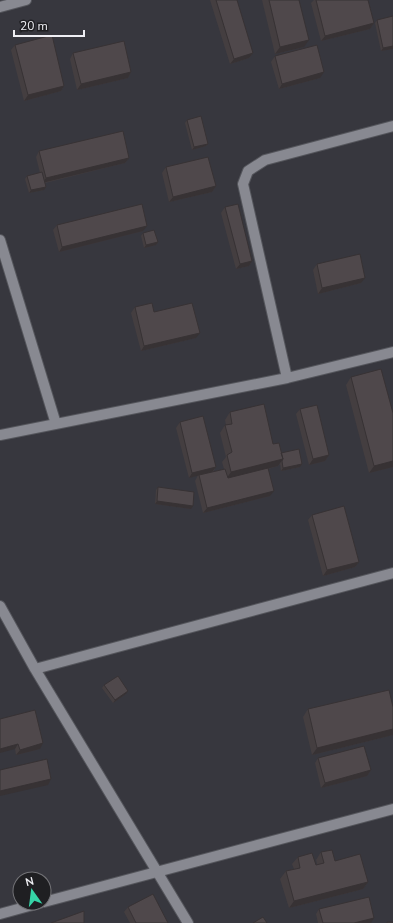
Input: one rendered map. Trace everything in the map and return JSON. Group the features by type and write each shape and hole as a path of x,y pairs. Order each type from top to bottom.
{"street":[{"path":"0,7 26,0"},
{"path":"287,378 242,184 248,171 265,160 393,126"},
{"path":"0,240 56,424"},
{"path":"0,435 287,378 393,352"},
{"path":"35,669 393,573"},
{"path":"0,606 35,669 188,923"},
{"path":"52,900 393,809"},
{"path":"0,914 12,911"}],"building":[{"path":"216,0 237,0 253,53 234,59"},
{"path":"269,0 299,0 309,40 280,47"},
{"path":"316,0 368,0 374,23 325,36"},
{"path":"393,16 393,46 383,48 377,20"},
{"path":"52,35 64,86 28,95 15,45"},
{"path":"124,41 131,72 81,84 73,53"},
{"path":"317,45 324,72 282,84 275,56"},
{"path":"201,116 208,144 194,147 187,120"},
{"path":"123,131 129,158 46,178 39,151"},
{"path":"208,157 216,186 173,197 166,167"},
{"path":"42,172 46,187 31,190 27,176"},
{"path":"142,204 147,226 62,247 57,225"},
{"path":"238,204 252,261 240,264 225,207"},
{"path":"154,230 158,242 146,245 143,233"},
{"path":"360,254 365,278 322,288 317,264"},
{"path":"152,303 154,312 192,303 200,333 144,346 135,307"},
{"path":"381,369 393,413 393,461 374,466 351,377"},
{"path":"264,404 273,444 279,443 283,459 231,472 227,455 232,452 225,425 232,424 230,412"},
{"path":"317,405 329,455 313,459 300,409"},
{"path":"203,416 216,467 192,473 180,422"},
{"path":"299,449 302,464 283,468 281,453"},
{"path":"268,468 274,491 207,508 199,475 225,469 228,478"},
{"path":"158,487 194,492 193,506 157,501"},
{"path":"344,506 359,562 327,570 312,515"},
{"path":"118,676 128,691 115,700 104,685"},
{"path":"389,690 393,707 393,729 317,748 308,709"},
{"path":"35,710 43,743 20,750 18,744 0,749 0,719"},
{"path":"364,746 371,770 325,783 318,758"},
{"path":"47,759 51,779 0,791 0,770"},
{"path":"332,850 335,861 360,854 368,882 294,901 286,871 300,868 298,857 312,853 316,865 324,863 321,852"},
{"path":"153,894 168,923 136,923 128,907"},
{"path":"369,897 374,918 354,923 323,923 319,909"},
{"path":"84,911 84,923 51,923"},
{"path":"263,917 267,923 253,923"}]}
